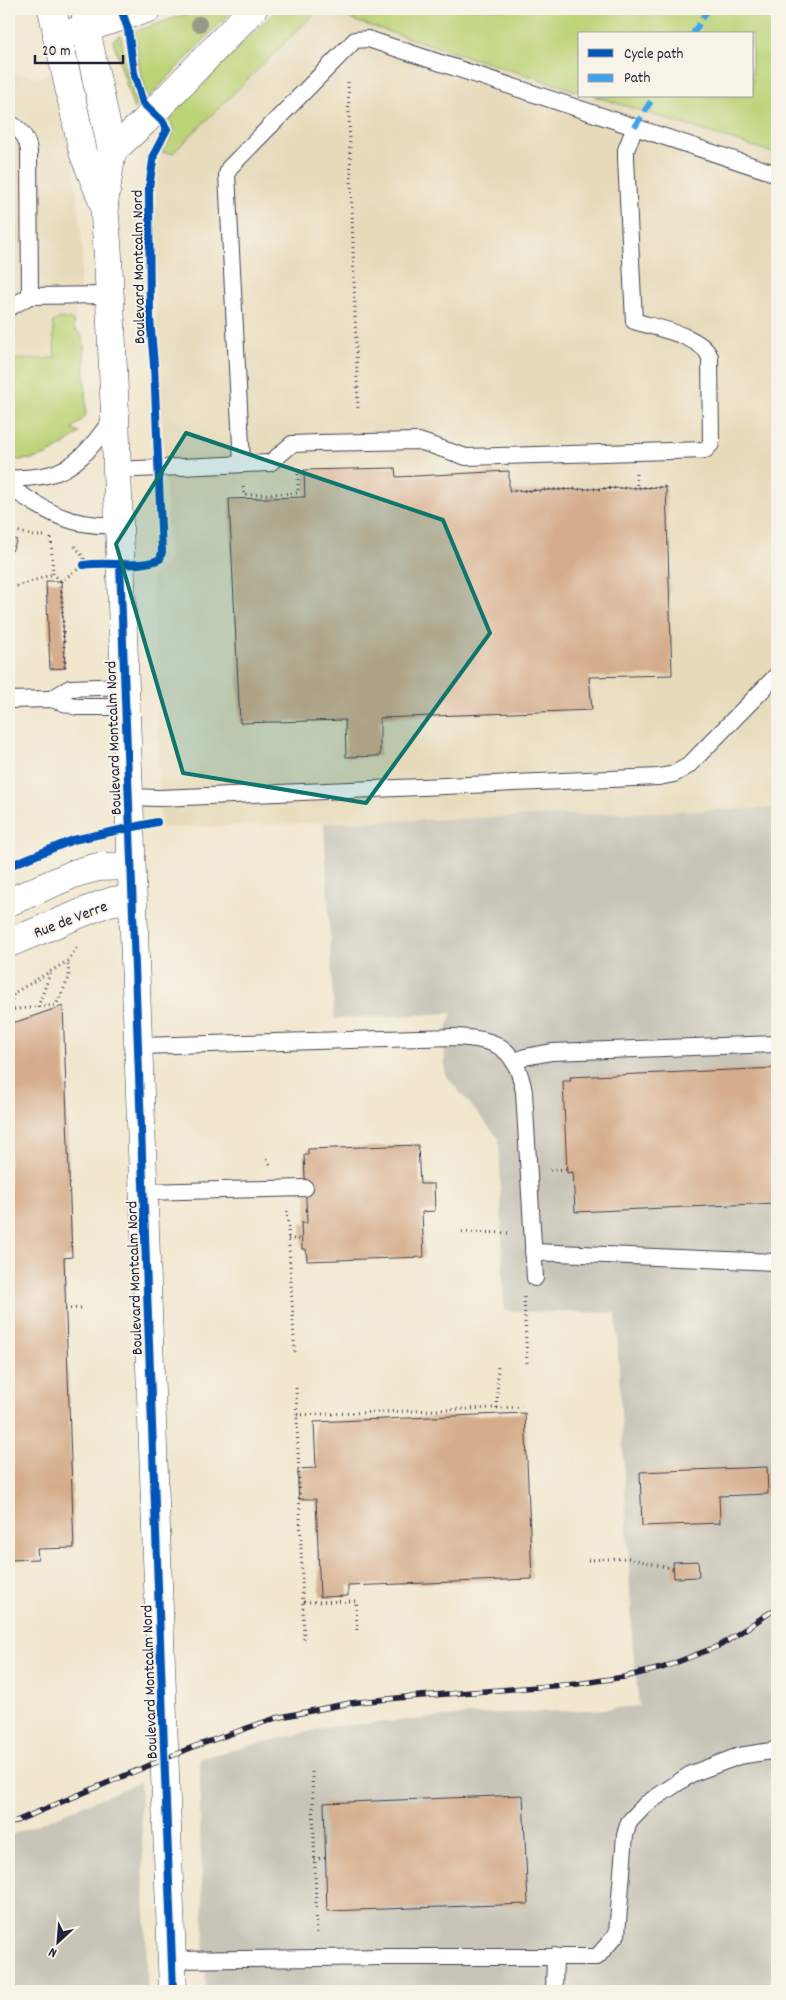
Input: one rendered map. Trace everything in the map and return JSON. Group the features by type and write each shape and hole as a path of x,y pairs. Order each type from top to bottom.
{"street":[{"name":"Boulevard Montcalm Nord","path":"52,9 82,152 104,204"},
{"path":"57,37 86,18 147,9"},
{"path":"112,151 144,122 252,9"},
{"name":"Boulevard Montcalm Nord","path":"86,18 112,151 104,204 115,415 173,1991"},
{"path":"9,902 76,873 98,868 132,866"},
{"name":"Rue de Verre","path":"9,942 101,904 132,900"}],"lane":[{"path":"242,464 229,168 348,46 360,38 368,39 777,174"},
{"path":"9,123 23,133 28,141 30,296"},
{"path":"116,470 270,463 292,444 318,442 419,441 466,457 705,450 710,444 710,357 708,350 695,340 634,321 626,150 635,127"},
{"path":"9,308 30,296 110,294"},
{"path":"9,479 48,475 68,466 86,452 115,415"},
{"path":"9,487 46,510 69,521 91,526 119,525"},
{"path":"128,797 159,798 659,777 674,774 688,766 777,675"},
{"path":"9,700 51,699 77,708 125,696"},
{"path":"138,1046 455,1037 488,1040 507,1052 515,1062 521,1076 524,1092 535,1278"},
{"path":"515,1062 525,1057 552,1052 777,1044"},
{"path":"144,1192 305,1188"},
{"path":"533,1252 777,1262"},
{"path":"172,1960 597,1957 617,1934 625,1835 624,1816 646,1804 691,1774 739,1756 777,1750"},
{"path":"554,1991 555,1956"}],"path":[{"path":"347,78 358,411"},
{"path":"244,495 298,492 298,462"},
{"path":"509,491 666,487"},
{"path":"51,537 52,574"},
{"path":"81,552 84,558 84,566"},
{"path":"61,581 84,566 97,563 120,563"},
{"path":"52,574 61,581 65,668"},
{"path":"12,588 52,574"},
{"path":"68,961 69,978 56,1005 9,1010 14,993 68,961 81,940"},
{"path":"38,1008 52,970"},
{"path":"287,1214 295,1355"},
{"path":"462,1232 532,1233"},
{"path":"288,1239 301,1239"},
{"path":"527,1363 524,1290 535,1278"},
{"path":"65,1309 81,1308"},
{"path":"497,1408 498,1364"},
{"path":"296,1388 304,1642"},
{"path":"296,1415 522,1407"},
{"path":"588,1560 628,1558 674,1569"},
{"path":"304,1602 356,1601 357,1632"},
{"path":"312,1772 316,1930"},
{"path":"314,1859 325,1858"}],"highlighted area":[{"path":"186,433 443,520 490,633 366,803 183,773 116,544"}],"shaded area":[{"path":"319,9 339,9 352,20 578,91 578,98 600,98 777,154 777,808 161,828 152,575 165,564 169,557 159,352 156,332 155,182 162,152 173,153"},
{"path":"9,61 14,74 29,74 38,78 50,73 53,77 72,146 83,251 75,323 69,319 53,322 56,359 9,360"},
{"path":"777,808 777,1991 206,1991 200,1828 200,1758 328,1727 480,1714 593,1710 639,1706 633,1648 616,1313 504,1311 499,1139 445,1074 444,1037 452,1013 334,1019 324,823"},
{"path":"140,1782 148,1991 9,1991 9,1836"}],"green space":[{"path":"202,9 234,9 148,98 140,70 135,31"},
{"path":"277,9 319,9 173,153 162,152 173,132 169,118"},
{"path":"339,9 777,9 777,154 600,98 754,98 754,32 578,32 578,91 352,20"},
{"path":"121,35 126,70 137,107 134,110 113,40"},
{"path":"60,318 69,319 75,323 73,327 81,335 84,344 85,417 72,429 79,433 55,451 38,458 9,459 9,360 55,358 53,322"}],"building":[{"path":"395,468 396,477 509,471 509,491 666,487 672,675 589,677 592,710 380,718 380,756 346,757 345,720 240,723 229,499 305,497 304,470"},
{"path":"9,537 17,540 12,551 9,549"},
{"path":"46,581 61,581 65,668 50,669"},
{"path":"63,1006 72,1257 64,1258 74,1548 37,1549 38,1559 9,1560 9,1022 16,1022"},
{"path":"777,1068 777,1203 575,1212 573,1172 567,1173 563,1081 571,1081 570,1077"},
{"path":"418,1145 420,1184 434,1184 435,1211 422,1212 424,1257 307,1261 306,1249 302,1249 301,1223 307,1223 304,1155 308,1155 308,1149"},
{"path":"525,1413 532,1579 348,1586 348,1596 320,1597 316,1499 299,1499 298,1483 298,1469 316,1468 314,1422"},
{"path":"767,1467 768,1494 719,1496 720,1523 642,1526 640,1472"},
{"path":"698,1561 699,1577 674,1578 673,1562"},
{"path":"523,1795 528,1904 327,1911 324,1803"}],"railway":[{"path":"9,1824 193,1747 276,1718 350,1703 577,1684 624,1677 662,1668 721,1645 777,1608"}],"marked path":[{"path":"694,32 708,9"},
{"path":"635,127 653,98"}],"cycle path":[{"path":"84,565 142,564 160,559 162,552 154,365 150,318 149,188 154,154 167,129 162,121 143,103 134,73 128,29 121,9"},
{"path":"120,563 173,1991"},
{"path":"9,866 73,840 157,822"}]}
